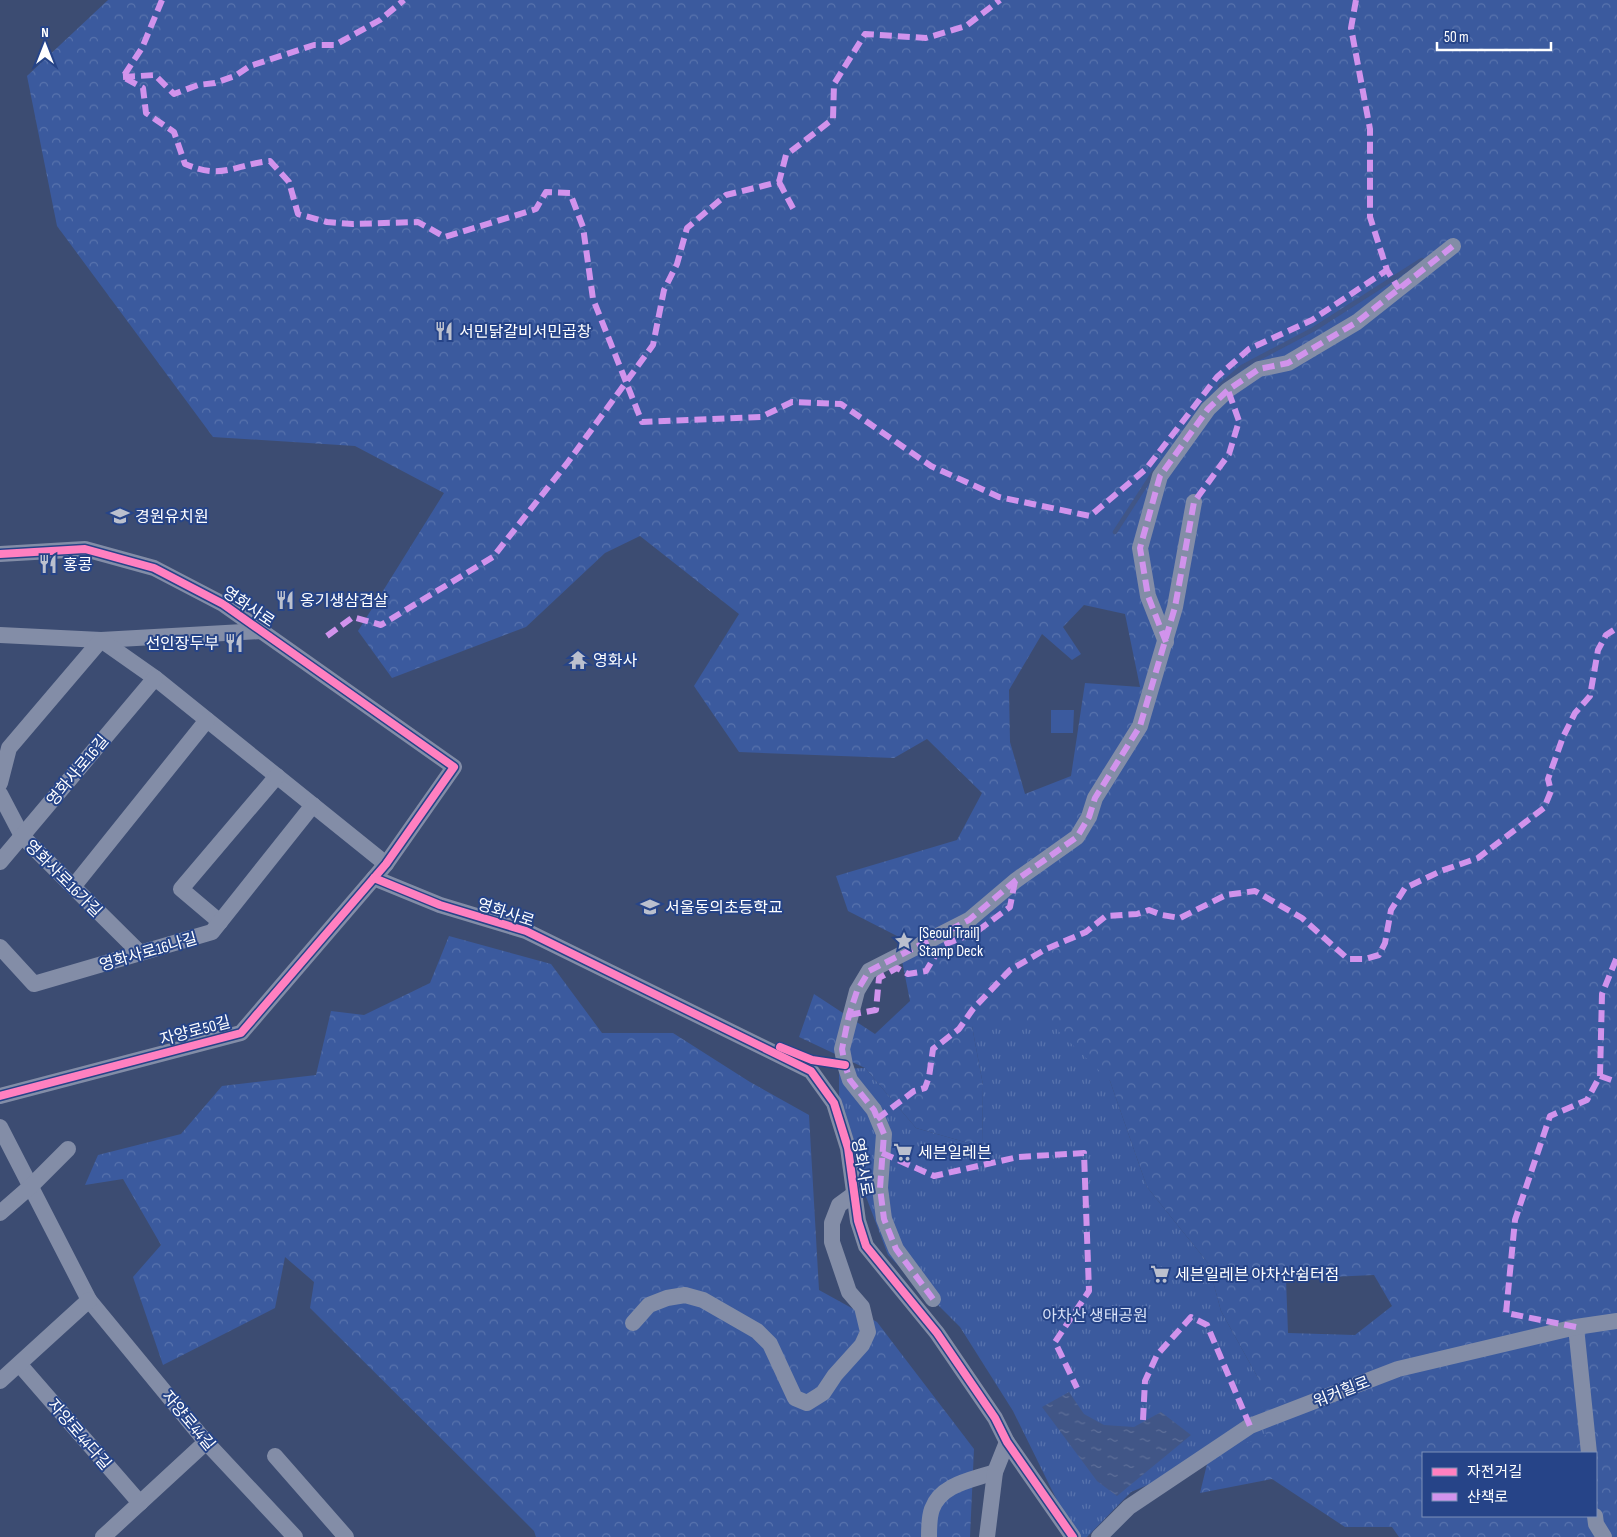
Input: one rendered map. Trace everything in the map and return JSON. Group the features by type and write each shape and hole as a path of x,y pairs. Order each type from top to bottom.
{"street":[{"path":"1166,642 1148,596 1140,548 1160,476 1208,409 1228,390 1259,369 1288,362 1358,322 1453,246"},
{"path":"933,1299 896,1249 884,1219 880,1188 884,1134 874,1110 850,1080 845,1066 842,1049 857,991 869,971 969,920 1015,881 1077,837 1089,817 1094,798 1140,726 1154,675 1166,642 1194,502"},
{"name":"영화사로","path":"0,554 85,549 154,568 223,604 454,767 386,864"},
{"path":"0,635 101,640 261,631"},
{"path":"101,640 155,678 386,864"},
{"path":"0,783 10,748 101,640"},
{"name":"영화사로16길","path":"0,862 155,678"},
{"path":"73,887 207,720"},
{"path":"220,922 181,889 277,776"},
{"name":"영화사로16가길","path":"0,794 22,836 140,953"},
{"name":"영화사로16나길","path":"0,947 34,984 212,932 313,805"},
{"name":"자양로50길","path":"0,1096 241,1033 386,864"},
{"name":"영화사로","path":"374,878 440,905 526,931 811,1071 834,1103 848,1148 858,1221 866,1246 937,1333 995,1418 1007,1442 1074,1537"},
{"name":"자양로44길","path":"0,1127 89,1300 206,1442 295,1537"},
{"path":"0,1213 31,1186 68,1149"},
{"path":"633,1324 649,1305 667,1298 685,1295 703,1300 757,1330 770,1344 795,1398 807,1403 823,1393 862,1346 868,1332 862,1307 849,1292 832,1242 832,1223 840,1205 854,1194"},
{"path":"0,1381 20,1365 89,1300"},
{"name":"워커힐로","path":"1099,1537 1129,1507 1250,1426 1398,1370 1576,1327 1617,1321"},
{"path":"1576,1327 1589,1452"},
{"name":"자양로44다길","path":"20,1365 140,1503"},
{"path":"103,1537 206,1442"},
{"path":"987,1537 995,1472 1007,1442"},
{"path":"275,1456 346,1537"},
{"path":"929,1537 931,1510 940,1494 955,1485 995,1472"},
{"path":"1595,1517 1596,1524 1604,1537"}],"green space":[{"path":"108,0 1617,0 1617,1537 1399,1537 1392,1527 1345,1527 1272,1479 1200,1493 1208,1460 1258,1378 1221,1311 1208,1263 1147,1187 1110,1081 972,1026 983,1085 982,1147 916,1128 865,1068 799,1037 814,994 875,1034 910,1001 897,936 848,911 836,876 957,840 982,793 927,739 894,758 739,752 694,686 739,614 640,536 605,553 526,627 392,678 358,631 444,493 355,446 213,437 57,226 27,76","holes":["1084,605 1125,614 1140,687 1085,683 1071,776 1025,794 1010,742 1009,690 1042,634 1072,660 1081,654 1063,627","1374,1275 1392,1306 1355,1335 1288,1333 1286,1279"]},
{"path":"1051,710 1074,710 1073,733 1051,733"},
{"path":"449,936 551,964 602,1033 673,1033 750,1082 809,1115 819,1290 877,1322 974,1449 970,1537 536,1537 534,1531 310,1308 314,1282 285,1257 275,1308 163,1365 133,1277 161,1245 123,1179 85,1185 98,1155 181,1134 222,1086 316,1075 331,1011 364,1015 430,983"},
{"name":"아차산 생태공원","path":"1051,1024 1110,1081 1147,1187 1208,1263 1221,1311 1258,1378 1266,1435 1131,1492 1087,1537 1075,1537 1013,1411 960,1327 888,1255 862,1186 839,1106 839,1069 865,1068 916,1128 982,1147 983,1085 972,1026"}],"water":[{"path":"1069,1392 1084,1414 1104,1425 1134,1427 1161,1412 1191,1435 1117,1496 1097,1481 1042,1407"}],"waterway":[{"path":"1220,386 1242,367 1314,329 1422,260"},
{"path":"1115,532 1154,472"}],"marked path":[{"path":"162,0 142,48 123,77 143,88 146,113 174,132 185,164 198,169 219,171 270,161 289,182 298,214 327,222 353,224 418,222 445,237 536,209 546,192 570,193 583,227 593,299 642,422 761,417 792,402 841,404 931,466 999,497 1090,516 1146,469 1217,377 1249,349 1312,320 1387,270"},
{"path":"123,77 155,75 174,94 198,85 215,83 235,76 250,66 314,45 335,45 380,20 404,0"},
{"path":"327,636 353,617 381,625 493,557 568,462 653,345 664,290 677,264 687,228 726,195 779,182 786,155 833,119 834,84 865,34 926,38 966,26 1000,0"},
{"path":"1356,0 1351,28 1370,129 1370,217 1387,270 1399,289"},
{"path":"779,182 795,212"},
{"path":"1166,642 1148,596 1140,548 1160,476 1208,409 1228,390 1259,369 1288,363 1357,322 1453,246"},
{"path":"933,1299 896,1249 884,1219 880,1188 884,1134 874,1110 850,1080 845,1065 842,1049 849,1015 857,991 869,971 969,920 1015,881 1077,837 1089,817 1095,798 1140,726 1175,607 1194,502 1229,454 1239,421 1228,390"},
{"path":"877,1119 914,1091 925,1088 929,1077 933,1049 959,1029 973,1009 1010,970 1046,949 1086,932 1106,916 1137,914 1149,910 1162,915 1180,918 1226,895 1255,891 1302,918 1348,959 1365,959 1379,955 1385,943 1391,910 1405,888 1441,871 1478,858 1544,808 1551,791 1548,779 1563,737 1575,713 1590,696 1598,650 1606,635 1617,628"},
{"path":"849,1015 876,1010 879,978 897,968 908,974 926,971 941,946 976,932 1010,907 1015,881"},
{"path":"1576,1327 1506,1313 1515,1220 1550,1116 1587,1100 1600,1076 1602,994 1617,957"},
{"path":"1600,1076 1617,1082"},
{"path":"882,1153 934,1176 1018,1157 1084,1153 1089,1291 1055,1342 1077,1388"},
{"path":"1143,1420 1145,1381 1157,1355 1191,1317 1207,1325 1250,1426"}],"cycle path":[{"path":"0,554 85,549 154,568 223,604 454,767 386,864 241,1033 0,1096"},
{"path":"374,878 440,905 526,931 811,1071 834,1103 848,1148 858,1221 866,1246 937,1333 995,1418 1007,1442 1073,1537"},
{"path":"780,1047 812,1060 845,1065"}],"place":[{"name":"서민닭갈비서민곱창","path":"444,331"},
{"name":"경원유치원","path":"120,516"},
{"name":"홍콩","path":"48,564"},
{"name":"옹기생삼겹살","path":"285,600"},
{"name":"선인장두부","path":"234,643"},
{"name":"영화사","path":"578,660"},
{"name":"서울동의초등학교","path":"650,907"},
{"name":"[Seoul Trail] Stamp Deck","path":"904,941"},
{"name":"세븐일레븐","path":"903,1152"},
{"name":"세븐일레븐 아차산쉼터점","path":"1160,1274"}]}
